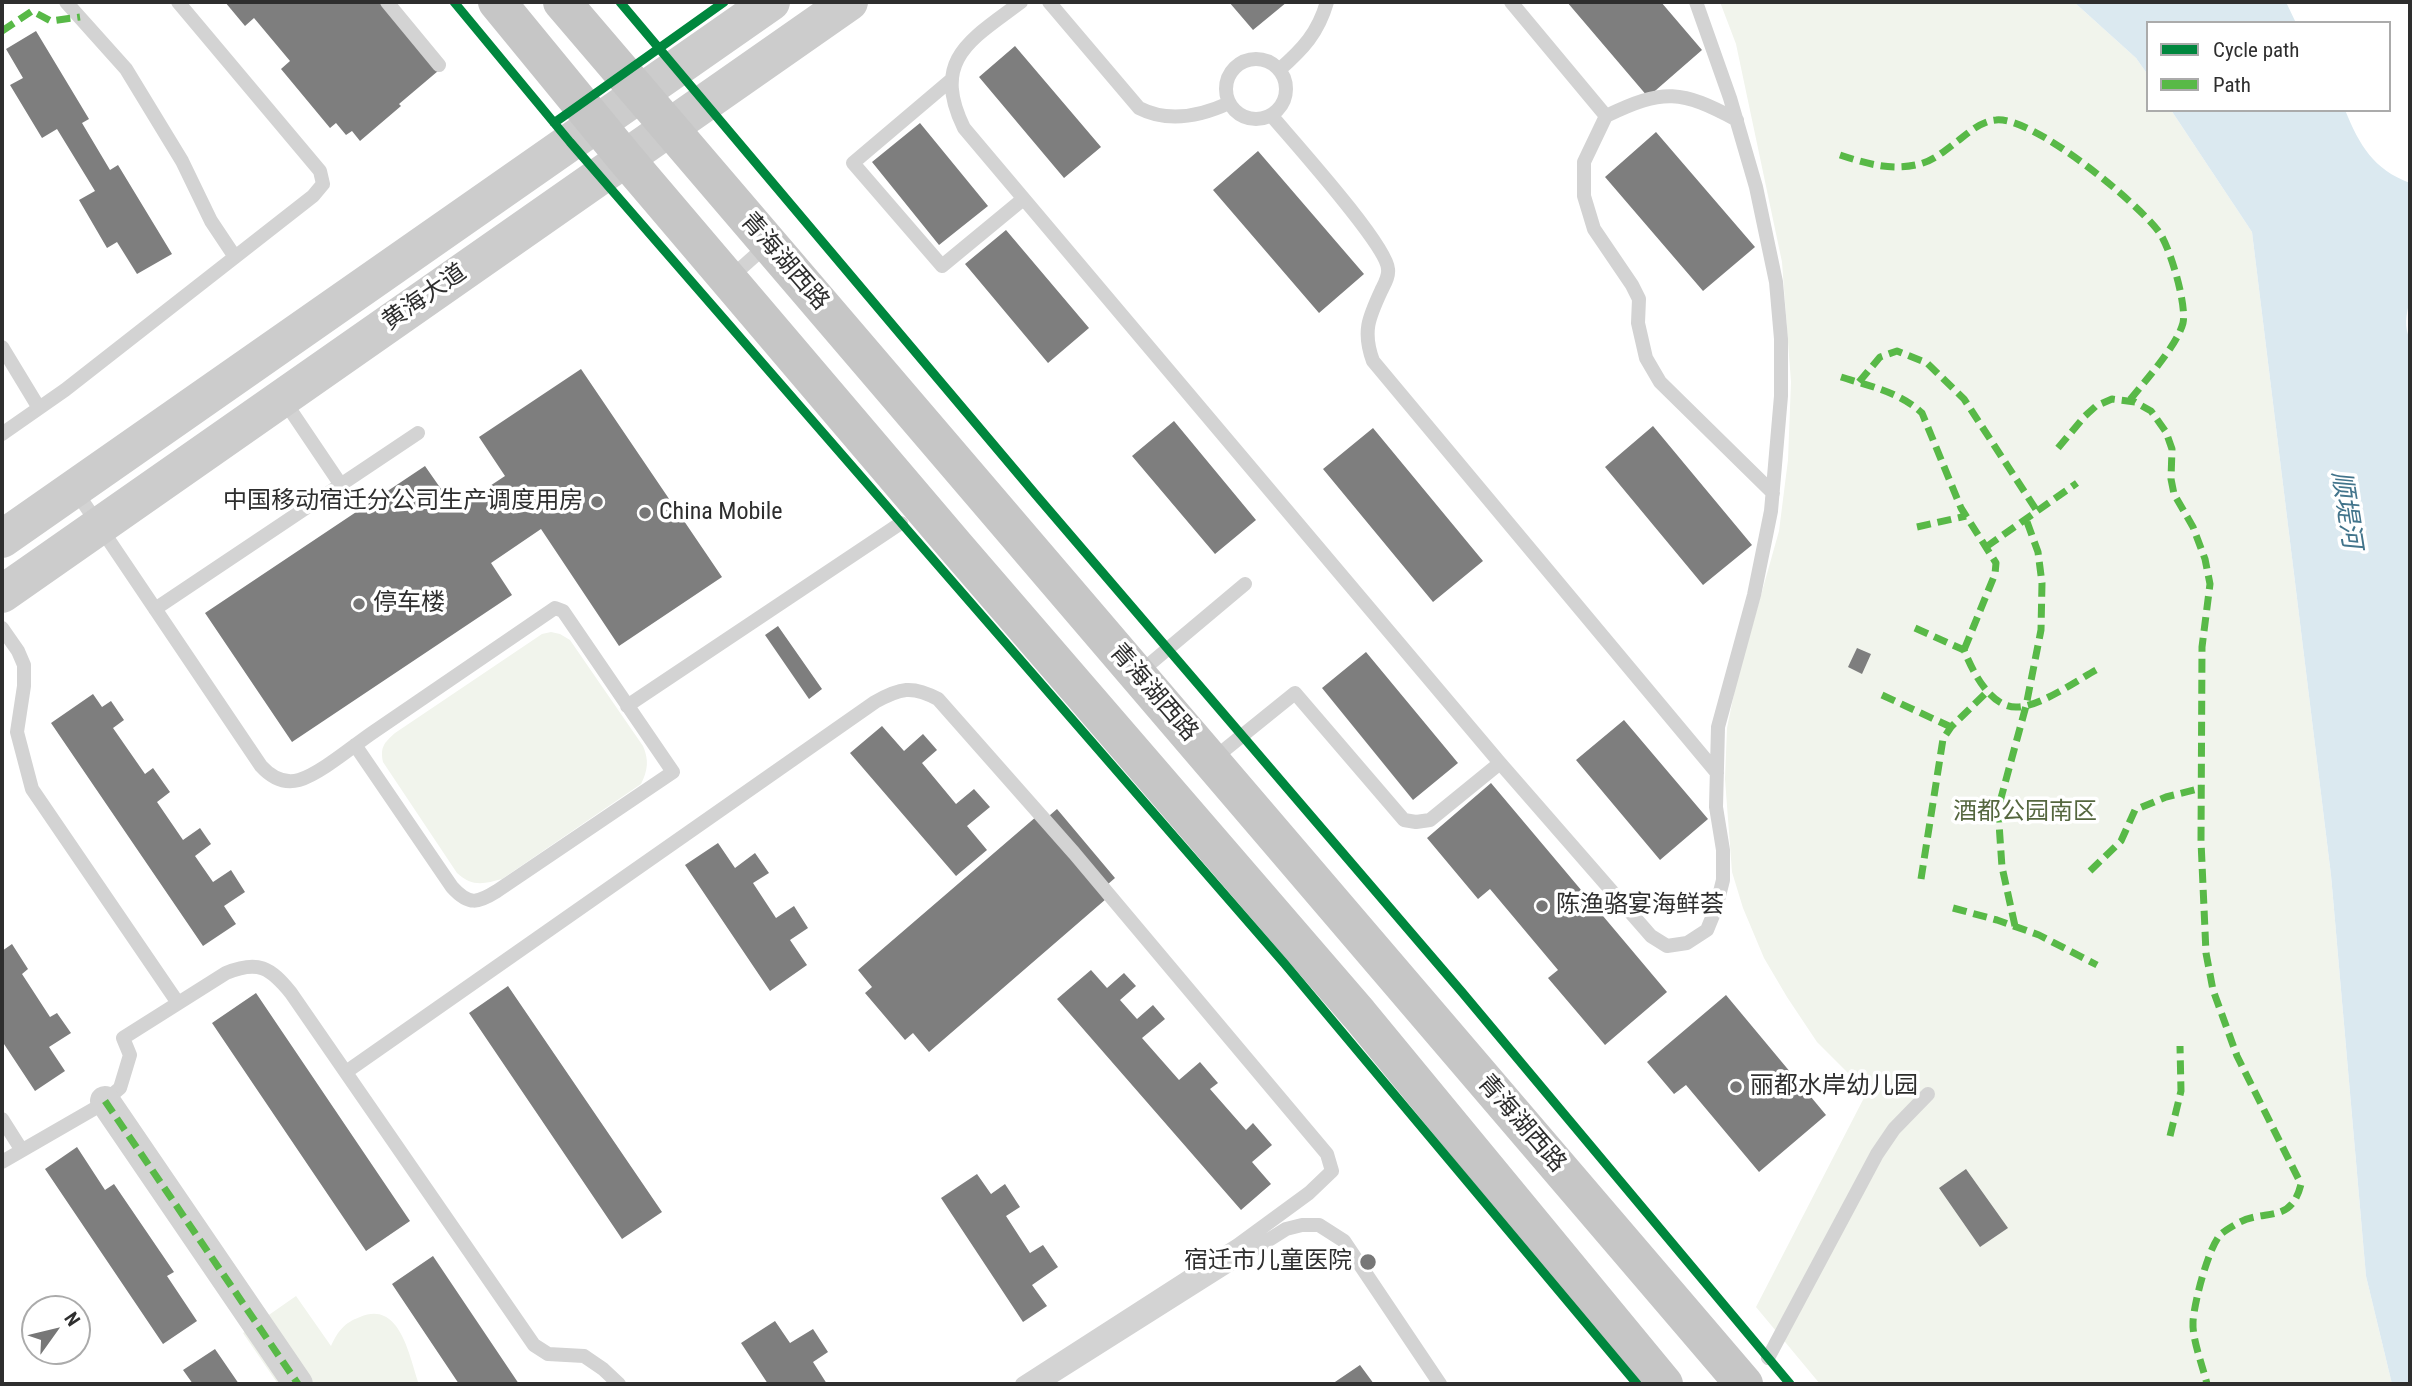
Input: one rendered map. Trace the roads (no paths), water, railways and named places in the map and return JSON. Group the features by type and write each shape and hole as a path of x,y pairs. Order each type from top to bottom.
{"main road":[{"path":"497,2 625,158 956,547 1359,1014 1664,1384"},
{"name":"青海湖西路","path":"562,2 1210,761 1756,1371"}],"street":[{"name":"黄海大道","path":"2,539 771,2"},
{"name":"黄海大道","path":"2,594 849,2"},
{"path":"105,1101 298,1384"}],"lane":[{"path":"66,2 126,69 182,161 211,221 235,257"},
{"path":"2,434 235,257 313,196 323,184 320,172 178,2"},
{"path":"387,2 439,65"},
{"path":"1021,2 975,37 960,53 951,80 953,106 964,128 1500,763 1651,936 1667,946 1687,943 1707,930 1717,908 1723,880 1723,850 1716,807 1718,727 1754,595 1772,511 1781,396 1781,340 1777,293 1756,187 1713,44 1696,2"},
{"path":"1049,2 1139,108 1152,115 1172,117 1194,115 1229,103"},
{"path":"1279,70 1303,49 1321,22 1327,2"},
{"path":"1511,2 1606,116"},
{"path":"1263,60 1279,70 1284,79 1284,99 1271,115 1253,119 1235,110 1229,103 1226,93 1229,74 1244,61 1263,60"},
{"path":"951,80 853,163 942,266 1023,200"},
{"path":"1737,120 1687,96 1664,95 1636,102 1606,116 1584,162 1584,196 1594,229 1639,299 1638,323 1646,358 1660,382 1773,494"},
{"path":"1271,115 1359,220 1389,268 1387,280 1369,319 1366,343 1373,361 1717,773"},
{"path":"729,280 768,244"},
{"path":"2,347 39,408"},
{"path":"282,398 341,485"},
{"path":"155,609 418,433"},
{"path":"75,488 269,775 281,780 301,779 555,608 562,611 673,772 498,891 485,898 466,901 452,887 355,745"},
{"path":"627,706 901,523"},
{"path":"1137,675 1245,584"},
{"path":"2,628 19,651 24,665 24,686 17,732 32,789 178,1003"},
{"path":"346,1072 875,702 893,692 907,689 925,692 938,699 1114,900 1327,1154 1332,1171 1309,1192 1238,1245 1022,1384"},
{"path":"1210,761 1295,693 1404,820 1430,820 1500,763"},
{"path":"2,1159 99,1106 120,1088 130,1055 123,1038 226,973 244,966 260,966 277,976 291,993 534,1345 548,1354 584,1356 603,1368 620,1384"},
{"path":"1756,1371 1877,1153 1894,1129 1928,1094"},
{"path":"2,1119 21,1149"},
{"path":"1041,1384 1286,1229 1302,1225 1319,1226 1344,1241 1440,1384"}],"water":[{"path":"2074,2 2286,2 2295,21 2146,21 2146,72 2136,58"},
{"name":"顺堤河","path":"2172,112 2346,112 2369,155 2386,171 2410,183 2410,300 2406,320 2410,340 2410,1384 2392,1384 2366,1276 2331,875 2252,232"}],"place":[{"name":"中国移动宿迁分公司生产调度用房","path":"597,502"},
{"name":"China Mobile","path":"645,513"},
{"name":"停车楼","path":"359,604"},
{"name":"陈渔骆宴海鲜荟","path":"1542,906"},
{"name":"丽都水岸幼儿园","path":"1736,1087"},
{"name":"宿迁市儿童医院","path":"1368,1262"}],"park label":[{"name":"酒都公园南区","path":"2025,813"}]}
